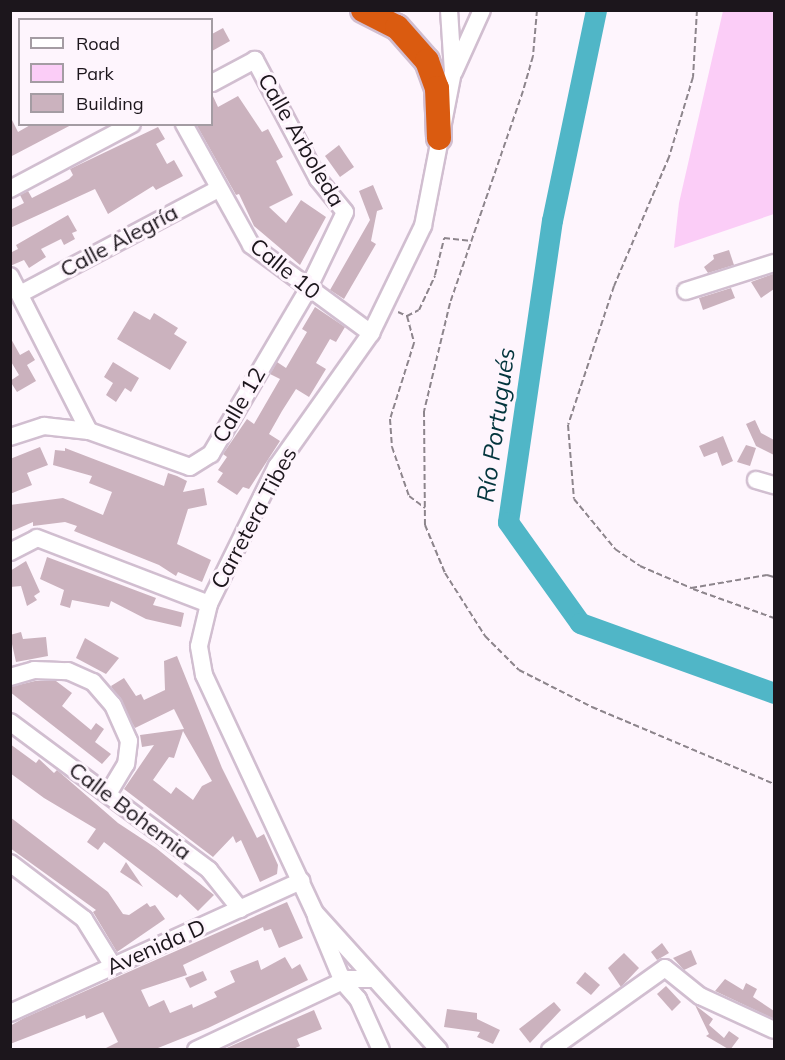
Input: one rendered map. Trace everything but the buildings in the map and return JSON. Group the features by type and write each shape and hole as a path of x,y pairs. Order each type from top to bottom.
{"highway":[{"path":"363,10 398,27 427,61 437,88 439,138"}],"street":[{"name":"Carretera Tibes","path":"439,1050 315,913 204,675 199,646 209,604 277,466 371,333 423,226 453,72 449,10"},
{"path":"453,72 482,10"},
{"name":"Calle Arboleda","path":"213,82 255,60 318,179 345,212 336,234"},
{"path":"10,189 128,126"},
{"name":"Calle 10","path":"185,126 251,245 308,290 371,333"},
{"name":"Calle Alegría","path":"20,294 218,189"},
{"name":"Calle 12","path":"10,437 44,426 89,431 190,467 211,453 308,290 336,234"},
{"path":"686,291 774,263"},
{"path":"10,276 89,431"},
{"path":"756,480 774,485"},
{"path":"10,552 37,538 209,604"},
{"path":"10,677 34,670 68,671 93,682 114,705 129,741 126,764 108,794"},
{"name":"Calle Bohemia","path":"10,722 209,870 240,909"},
{"path":"10,863 84,919 113,966"},
{"name":"Avenida D","path":"10,1013 301,881"},
{"path":"315,913 321,937 342,982 358,999 381,1050"},
{"path":"550,1050 665,968 700,996 774,1030"},
{"path":"196,1050 342,982 374,979"}],"path":[{"path":"537,10 533,56 473,241 450,303 424,411 425,525 445,573 485,636 519,670 592,707 774,784"},
{"path":"697,10 693,77 669,157 614,286 568,425 574,499 615,549 640,566 691,588 774,618"},
{"path":"407,316 419,310 435,275 444,238 473,241"},
{"path":"384,305 407,316 414,343 390,419 392,438 409,496 425,508"},
{"path":"691,588 766,575 774,577"}],"green space":[{"path":"723,11 774,11 774,214 674,248 679,203"}],"waterway":[{"name":"Río Portugués","path":"596,10 552,220 508,522 580,623 774,693"}]}
